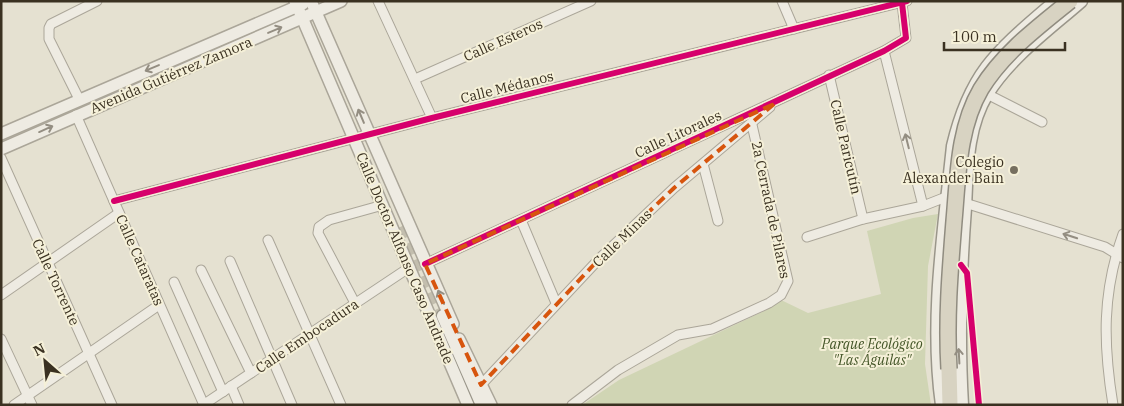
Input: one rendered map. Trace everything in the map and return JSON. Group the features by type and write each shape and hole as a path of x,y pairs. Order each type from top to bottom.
{"highway":[{"path":"950,405 947,333 950,272 964,130 976,99 998,65 1070,1"}],"main road":[{"path":"942,405 937,358 937,311 953,146 968,96 986,65 1002,48 1056,1"},
{"path":"962,405 958,335 971,134 987,94 1010,65 1081,1"},
{"path":"948,202 960,203 965,206"},
{"path":"475,405 440,317 482,405"}],"street":[{"path":"79,99 49,38 49,28 51,24 97,1"},
{"name":"Avenida Gutiérrez Zamora","path":"1,134 296,4 310,1"},
{"name":"Calle Doctor Alfonso Caso Andrade","path":"310,1 426,264 491,405"},
{"name":"Avenida Gutiérrez Zamora","path":"1,149 341,1"},
{"path":"378,1 432,118"},
{"name":"Calle Esteros","path":"415,79 591,1"},
{"path":"782,1 794,29"},
{"name":"Calle Médanos","path":"114,201 368,134 905,2"},
{"name":"Calle Litorales","path":"426,264 774,104 884,51 906,38 905,2"},
{"name":"Calle Doctor Alfonso Caso Andrade","path":"296,4 468,405"},
{"path":"884,51 923,206"},
{"name":"Calle Paricutín","path":"829,76 846,140 863,219"},
{"path":"112,86 117,98"},
{"path":"987,94 1042,122"},
{"name":"Calle Minas","path":"482,385 556,303 674,188 752,125 774,104"},
{"name":"Calle Cataratas","path":"76,115 203,405"},
{"name":"2a Cerrada de Pilares","path":"572,405 618,370 678,335 712,329 726,324 769,303 786,289 788,282 752,125"},
{"name":"Calle Torrente","path":"1,158 4,175 90,354 112,405"},
{"path":"703,164 718,221"},
{"path":"807,236 863,219 948,202"},
{"path":"355,303 318,233 319,227 329,220 383,205"},
{"path":"965,206 1105,247 1119,255"},
{"path":"1,294 119,213"},
{"path":"521,220 556,303"},
{"path":"1113,405 1105,328 1112,269 1119,255 1123,234"},
{"path":"268,240 341,405"},
{"path":"230,261 292,405"},
{"name":"Calle Embocadura","path":"203,405 410,267"},
{"path":"201,270 251,373"},
{"path":"174,282 227,389 239,405"},
{"path":"14,405 159,305"},
{"path":"1,339 32,405"}],"highlighted area":[{"path":"774,104 674,188 600,258 481,385 425,264"}],"green space":[{"name":"Parque Ecológico \"Las Águilas\"","path":"938,214 928,266 925,364 931,405 582,405 619,380 766,310 779,299 808,313 881,294 867,231 913,218"}],"tunnel":[{"path":"398,228 438,318"}],"cycle path":[{"path":"114,201 432,118 907,1"},
{"path":"425,264 884,51 906,38 902,3"},
{"path":"961,265 967,273 979,405"}],"place":[{"name":"Colegio Alexander Bain","path":"1014,170"}]}
